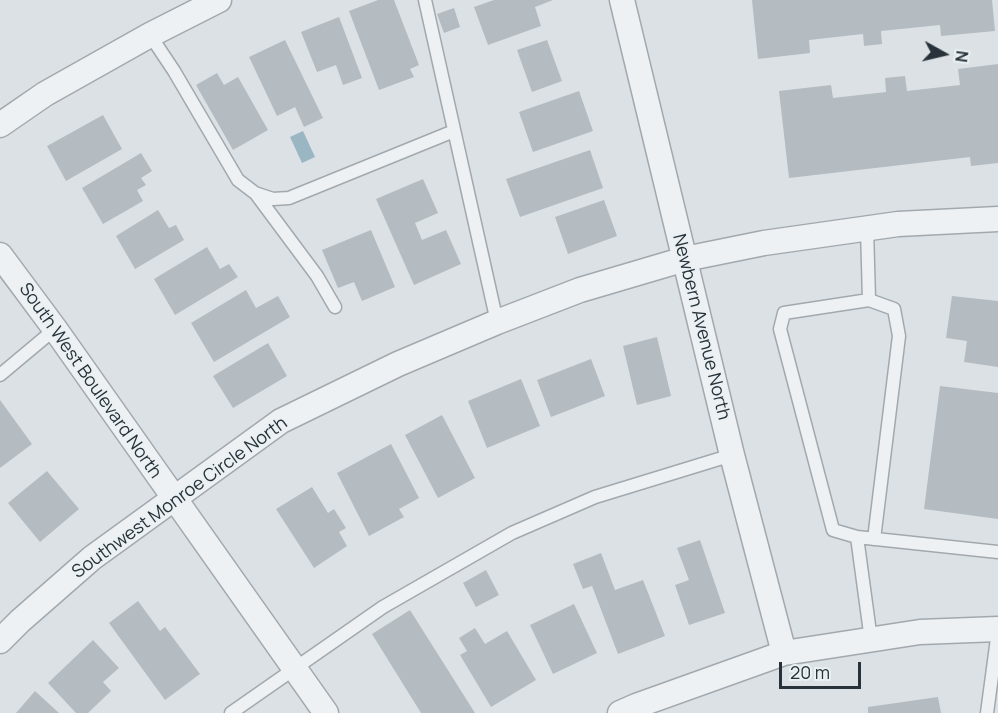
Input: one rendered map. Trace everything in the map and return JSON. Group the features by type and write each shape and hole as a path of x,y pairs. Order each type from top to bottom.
{"street":[{"path":"0,125 45,94 150,35 219,0"},
{"name":"Newbern Avenue North","path":"622,0 732,455 784,653"},
{"name":"Southwest Monroe Circle North","path":"0,641 92,558 281,421 398,364 497,322 580,290 685,259 764,243 898,224 998,219"},
{"name":"South West Boulevard North","path":"0,255 55,329 326,713"},
{"path":"620,713 636,705 784,653 920,632 998,630"}],"lane":[{"path":"425,0 497,322"},
{"path":"150,35 174,71 238,180 255,193 317,276 335,307"},
{"path":"255,193 273,199 289,198 454,131"},
{"path":"867,228 869,300"},
{"path":"874,539 899,336 894,309 869,300 784,313 780,329 833,530 857,537 874,539 998,552"},
{"path":"0,375 55,329"},
{"path":"231,713 383,607 512,533 595,497 732,455"},
{"path":"857,537 871,639"},
{"path":"987,713 998,630"}],"water":[{"path":"303,131 315,157 302,163 290,137"}],"building":[{"path":"378,0 394,0 419,65 410,69 414,77 379,90 349,11"},
{"path":"494,0 553,0 535,7 541,26 488,45 474,7"},
{"path":"752,0 992,0 995,31 941,36 940,25 881,31 882,44 864,46 863,34 809,40 810,53 758,59"},
{"path":"454,8 460,27 444,33 437,14"},
{"path":"339,17 362,78 343,85 336,65 317,72 301,32"},
{"path":"285,40 323,118 304,127 295,107 277,116 249,57"},
{"path":"547,40 562,81 532,92 517,50"},
{"path":"998,64 998,163 971,166 970,157 789,178 779,91 831,85 833,98 886,92 885,78 905,76 907,91 960,85 958,69"},
{"path":"217,73 224,85 238,77 268,130 233,150 196,85"},
{"path":"579,91 593,131 533,152 519,112"},
{"path":"103,115 122,149 66,181 47,146"},
{"path":"590,150 603,188 520,217 506,179"},
{"path":"141,153 152,171 141,178 146,185 137,190 143,201 103,224 82,188"},
{"path":"423,179 438,213 415,223 422,240 446,230 461,264 414,285 376,199"},
{"path":"604,200 617,236 568,254 555,217"},
{"path":"158,210 169,228 176,225 184,240 135,269 116,236"},
{"path":"371,230 395,287 362,301 354,282 338,288 322,250"},
{"path":"207,247 220,269 229,264 238,277 175,315 154,279"},
{"path":"246,290 256,308 278,296 290,317 214,362 191,323"},
{"path":"952,296 998,301 998,367 964,362 967,341 946,338"},
{"path":"657,337 671,396 637,405 623,346"},
{"path":"268,343 287,376 233,408 213,376"},
{"path":"591,359 605,396 551,417 537,380"},
{"path":"521,379 540,426 487,448 468,401"},
{"path":"940,386 998,393 998,519 924,509"},
{"path":"0,400 32,444 0,468"},
{"path":"442,415 475,478 438,498 405,435"},
{"path":"391,444 419,498 399,509 404,517 369,536 337,473"},
{"path":"47,471 79,509 40,542 8,503"},
{"path":"312,487 328,513 334,509 346,528 339,532 347,546 314,568 276,509"},
{"path":"700,540 725,613 689,625 675,585 689,580 677,548"},
{"path":"601,553 615,590 643,580 665,636 618,654 592,586 583,589 573,564"},
{"path":"486,570 499,595 476,607 463,583"},
{"path":"138,601 160,631 165,627 200,674 165,700 109,623"},
{"path":"574,604 597,653 553,674 530,625"},
{"path":"410,610 475,713 421,713 372,634"},
{"path":"475,628 485,644 507,631 536,680 491,707 460,655 467,651 459,638"},
{"path":"93,640 119,668 103,682 111,691 88,713 76,713 48,683"},
{"path":"35,691 59,713 16,713"},
{"path":"938,697 941,713 868,713 868,707"}]}
